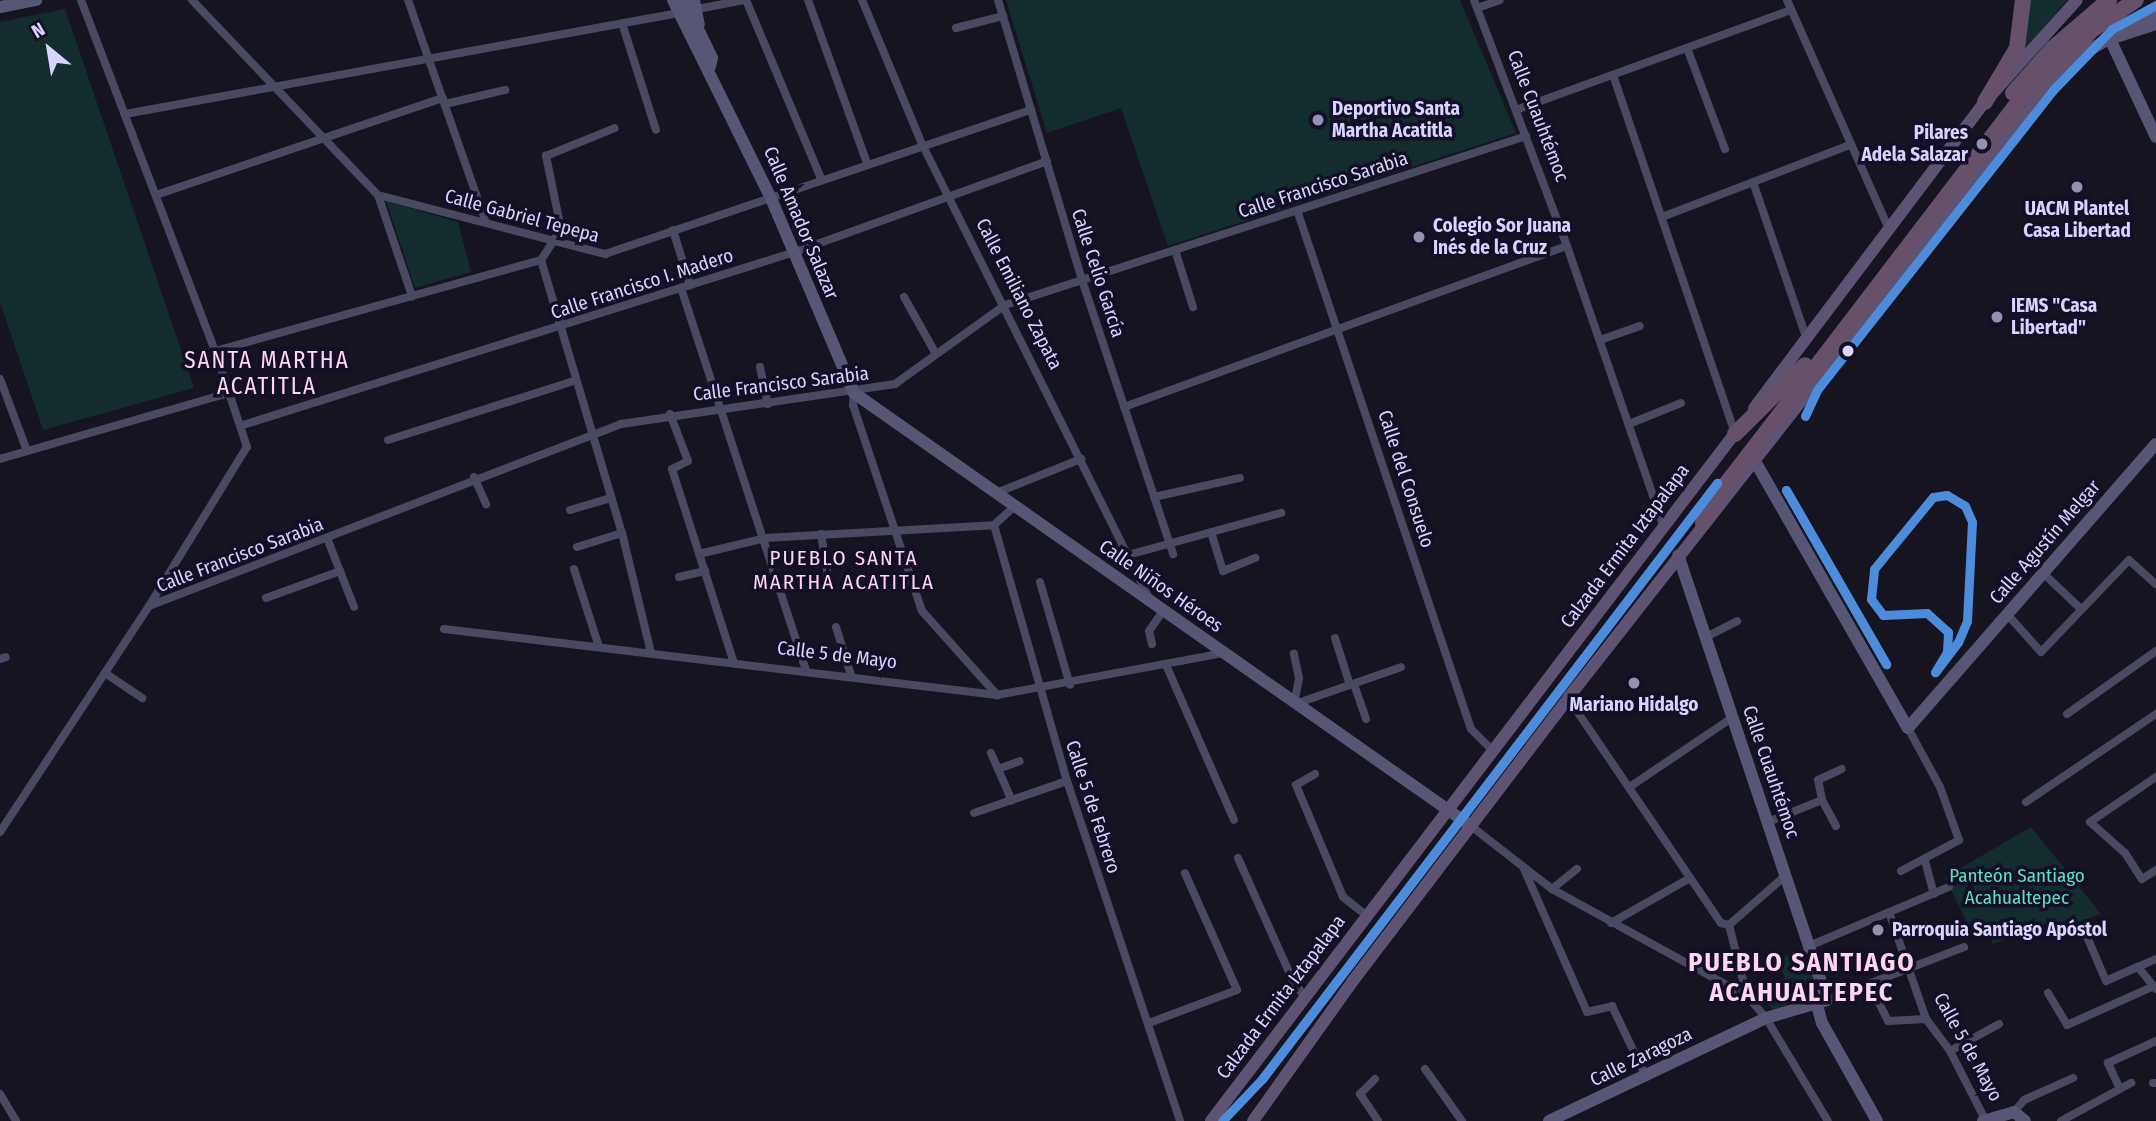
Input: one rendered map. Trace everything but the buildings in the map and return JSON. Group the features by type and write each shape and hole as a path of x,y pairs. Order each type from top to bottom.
{"highway":[{"path":"1990,97 2017,48 2023,0"},
{"path":"1735,434 1805,365 2025,79 2109,0"},
{"path":"1703,523 1720,492 2020,100 2092,30 2136,0"}],"main road":[{"name":"Calzada Ermita Iztapalapa","path":"1211,1121 1990,97 2077,0"},
{"path":"1254,1121 1568,698 1703,523 1756,463 2021,123 2044,92 2100,0"},
{"path":"2044,92 2109,37 2156,11"},
{"path":"1990,97 2008,86 2021,92 2021,123"}],"street":[{"path":"0,7 36,0"},
{"path":"0,832 244,458 243,425 81,0"},
{"path":"192,0 378,195 412,296"},
{"path":"408,0 486,223"},
{"name":"Calle Amador Salazar","path":"673,0 689,7"},
{"path":"125,114 622,23 689,7 745,0 821,178"},
{"path":"808,0 867,163"},
{"name":"Calle Emiliano Zapata","path":"862,0 922,144 1005,305 1151,602"},
{"name":"Calle Celio García","path":"998,0 1082,280 1173,554"},
{"path":"1475,4 1500,0"},
{"path":"1787,0 1889,229"},
{"name":"Calle Cuauhtémoc","path":"1475,4 1567,246 1664,528"},
{"name":"Calle Amador Salazar","path":"689,7 694,32 712,58 710,67 770,197 854,393"},
{"name":"Calle Amador Salazar","path":"689,7 694,32"},
{"path":"1516,110 1791,10"},
{"path":"956,28 1003,16"},
{"path":"622,23 656,130"},
{"path":"2156,23 2109,37 2156,137"},
{"path":"1687,48 1725,149"},
{"path":"1613,75 1735,434"},
{"path":"156,195 444,101 505,90"},
{"name":"Calle Gabriel Tepepa","path":"378,195 605,254 821,178 1031,110"},
{"path":"215,351 541,260 561,229 546,156 615,128"},
{"name":"Calle Francisco Sarabia","path":"149,606 327,538 474,477 593,434 670,414 854,393 895,384 1005,305 1526,136"},
{"path":"1662,217 1850,145"},
{"name":"Calle Francisco I. Madero","path":"243,425 792,253 1047,161"},
{"path":"1752,182 1806,337"},
{"name":"Calle del Consuelo","path":"1297,210 1340,328 1471,729 1492,750"},
{"path":"673,230 686,287 721,407 806,670"},
{"path":"1124,407 1567,246"},
{"path":"1175,250 1193,307"},
{"path":"541,260 574,381 593,434 622,533 651,653"},
{"path":"904,297 936,354"},
{"path":"1600,340 1640,326"},
{"path":"760,367 768,404"},
{"path":"0,379 27,451"},
{"path":"388,440 574,381"},
{"path":"0,459 229,393"},
{"path":"854,393 853,405 922,611 997,695"},
{"name":"Calle Niños Héroes","path":"854,393 1446,812 1471,827"},
{"path":"1629,424 1681,403"},
{"path":"670,414 688,461 672,469 734,663"},
{"name":"Calle Agustín Melgar","path":"1908,728 2156,444"},
{"path":"996,493 1081,460"},
{"path":"1756,463 1940,787 1959,840 1901,871"},
{"path":"474,477 486,504"},
{"path":"1154,497 1240,478"},
{"path":"570,510 611,498"},
{"path":"699,554 765,538 994,525 1015,506"},
{"path":"1128,555 1169,540 1281,513"},
{"name":"Calle 5 de Febrero","path":"994,525 1067,781 1180,1121"},
{"path":"1211,532 1223,571 1255,558"},
{"path":"577,547 622,533"},
{"path":"821,534 829,583"},
{"path":"327,538 354,607"},
{"name":"Calle Cuauhtémoc","path":"1678,555 1809,946 1822,1000 1822,1023 1877,1121"},
{"path":"2007,614 2041,652 2129,560 2155,579"},
{"path":"574,569 599,647"},
{"path":"267,598 340,571"},
{"path":"679,577 705,571"},
{"path":"2043,573 2081,609"},
{"path":"1040,582 1070,684"},
{"path":"1152,644 1149,631 1163,611"},
{"path":"1706,637 1737,621"},
{"path":"836,627 851,675"},
{"name":"Calle 5 de Mayo","path":"444,629 851,675 997,695 1040,691 1223,653"},
{"path":"1335,638 1366,719"},
{"path":"2067,714 2156,651"},
{"path":"1294,654 1300,678 1294,704"},
{"path":"1166,665 1234,820"},
{"path":"1294,704 1401,667"},
{"path":"105,673 142,698"},
{"path":"1568,698 1631,786 1721,923 1729,925"},
{"path":"2026,802 2156,714"},
{"path":"1631,786 1732,718"},
{"path":"991,753 1012,801"},
{"path":"998,769 1020,761"},
{"path":"1836,826 1822,800 1818,780 1842,769"},
{"path":"1315,774 1296,785 1343,897 1367,916"},
{"path":"2156,777 2090,822 2125,853 2142,879 2156,870"},
{"path":"974,813 1067,781"},
{"path":"1768,822 1822,800"},
{"path":"1471,827 1552,889 1747,996 1766,1018 1828,1121"},
{"path":"1238,858 1293,981 1306,998"},
{"path":"1925,860 1934,894"},
{"path":"1524,869 1587,1012 1612,1006 1646,1077"},
{"path":"1552,889 1577,869"},
{"path":"1149,1023 1237,989 1185,873"},
{"path":"1729,925 1785,876"},
{"path":"1611,923 1690,878"},
{"path":"1809,946 1949,887"},
{"name":"Calle 5 de Mayo","path":"1889,912 1926,1019 1950,1051 1985,1121"},
{"path":"1729,925 1747,996"},
{"path":"2085,932 2106,981 2156,959"},
{"name":"Calle Zaragoza","path":"1549,1121 1766,1018 1870,985 1964,947"},
{"path":"2048,993 2067,1025 2155,988 2138,967"},
{"path":"1870,985 1888,1021 1926,1019"},
{"path":"1950,1051 1999,1024"},
{"path":"2120,1089 2108,1063 2156,1041"},
{"path":"1425,1069 1462,1121"},
{"path":"1375,1079 1360,1094 1378,1121"},
{"path":"1985,1121 2014,1112 2024,1100 2073,1079"},
{"path":"2062,1121 2131,1083"},
{"path":"0,1094 16,1121"},
{"name":"Calle 5 de Mayo","path":"2014,1112 2025,1121"}],"green space":[{"name":"Deportivo Santa Martha Acatitla","path":"1006,0 1460,0 1516,133 1168,246 1121,108 1047,133"},
{"path":"2029,0 2067,0 2018,58"},
{"path":"65,9 194,388 43,430 0,302 0,22"},
{"path":"386,201 458,222 471,272 415,288"},
{"name":"Panteón Santiago Acahualtepec","path":"2031,827 2101,914 2059,929 2050,922 1993,944 1987,930 1973,935 1945,877"},
{"path":"1806,947 1819,990 1773,1011 1757,990 1785,978 1777,960"}],"transit line":[{"path":"1805,416 1817,390 2053,90 2112,29 2156,5"},
{"path":"1262,1079 1717,483"},
{"path":"1262,1079 1717,483"},
{"path":"1786,490 1886,664"},
{"path":"1786,490 1886,664"},
{"path":"1947,495 1965,506 1972,522 1967,621 1958,642 1935,672 1947,652 1948,632 1927,613 1883,615 1871,599 1874,569 1933,497 1947,495"},
{"path":"1222,1121 1262,1079"}],"place":[{"name":"Deportivo Santa Martha Acatitla","path":"1318,120"},
{"name":"Pilares Adela Salazar","path":"1982,144"},
{"name":"UACM Plantel Casa Libertad","path":"2077,187"},
{"name":"Colegio Sor Juana Inés de la Cruz","path":"1419,237"},
{"name":"IEMS \"Casa Libertad\"","path":"1997,317"},
{"name":"Mariano Hidalgo","path":"1634,683"},
{"name":"Parroquia Santiago Apóstol","path":"1878,930"}],"district":[{"name":"SANTA MARTHA ACATITLA","path":"267,373"},
{"name":"PUEBLO SANTA MARTHA ACATITLA","path":"844,570"},
{"name":"PUEBLO SANTIAGO ACAHUALTEPEC","path":"1802,978"}]}
